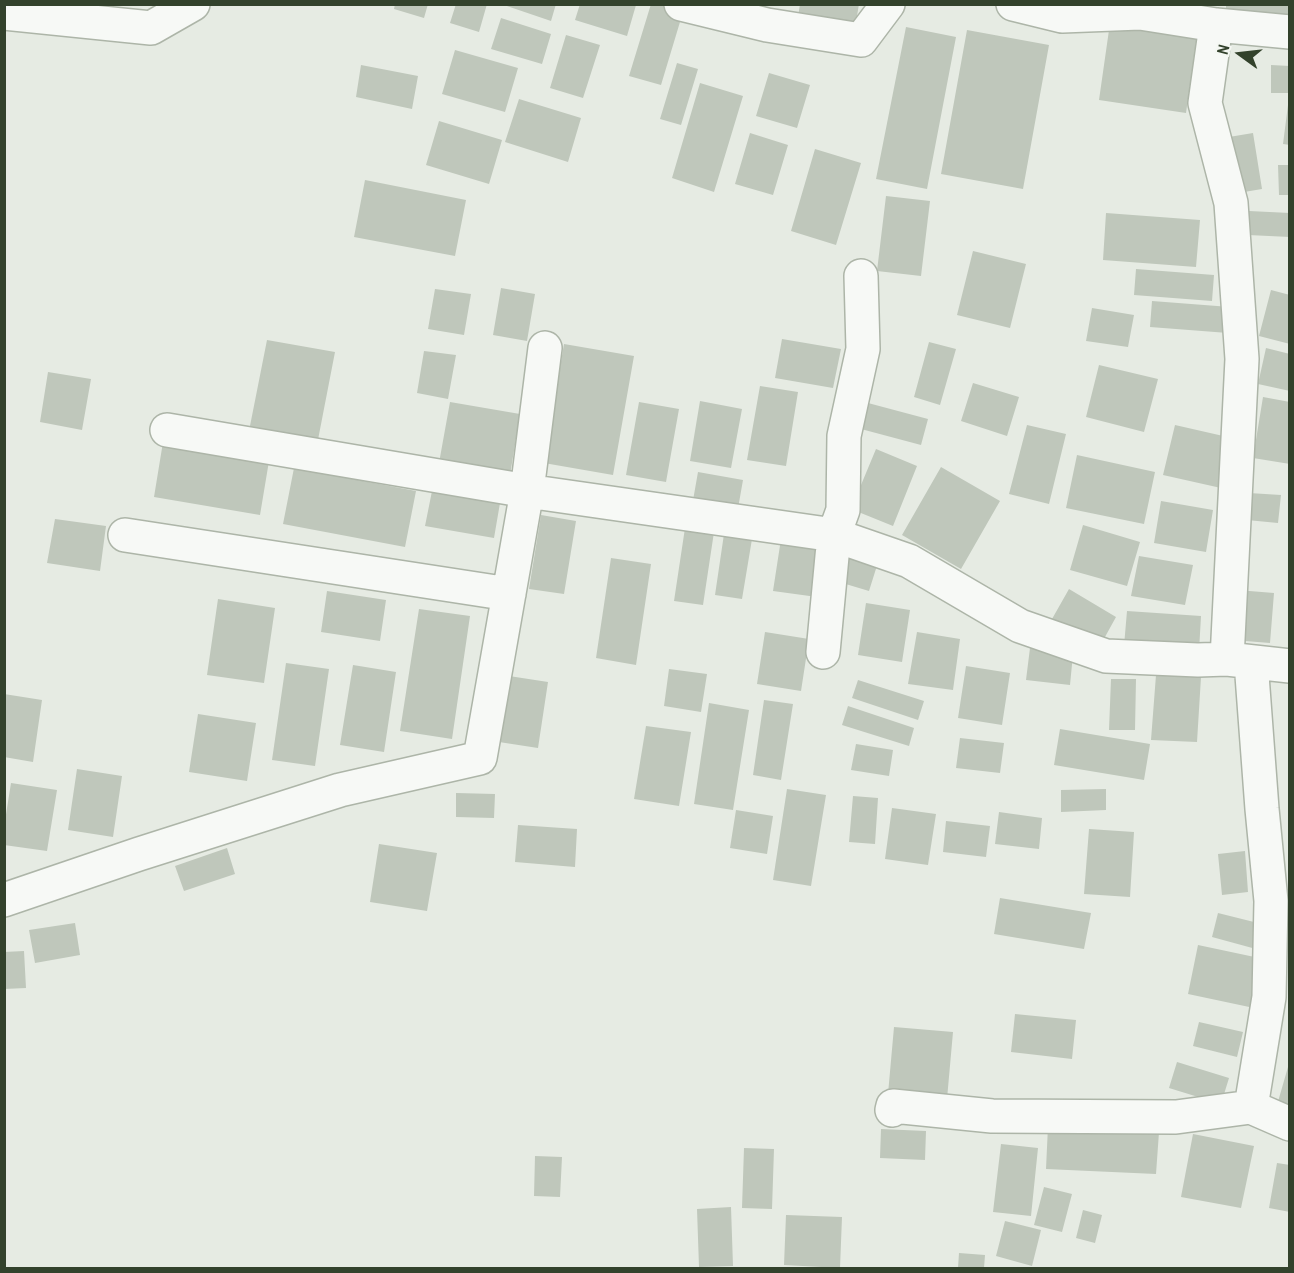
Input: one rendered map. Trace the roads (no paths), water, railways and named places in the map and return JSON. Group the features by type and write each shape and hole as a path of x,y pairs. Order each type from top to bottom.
{"street":[{"path":"4,13 151,28 193,4"},
{"path":"681,4 766,25 861,40 888,4"},
{"path":"1013,4 1062,15 1140,13 1216,25 1290,32"},
{"path":"1216,25 1205,103 1231,203 1242,358 1239,661 1262,809 1271,901 1269,997 1251,1107"},
{"path":"823,652 834,535 843,510 844,436 863,349 861,276"},
{"path":"4,900 340,790 480,758 527,490 545,348"},
{"path":"167,430 527,490 834,535 909,561 1020,626 1106,656 1239,661 1290,666"},
{"path":"125,535 509,594"},
{"path":"892,1110 893,1106 992,1116 1176,1117 1251,1107 1290,1124"}]}
